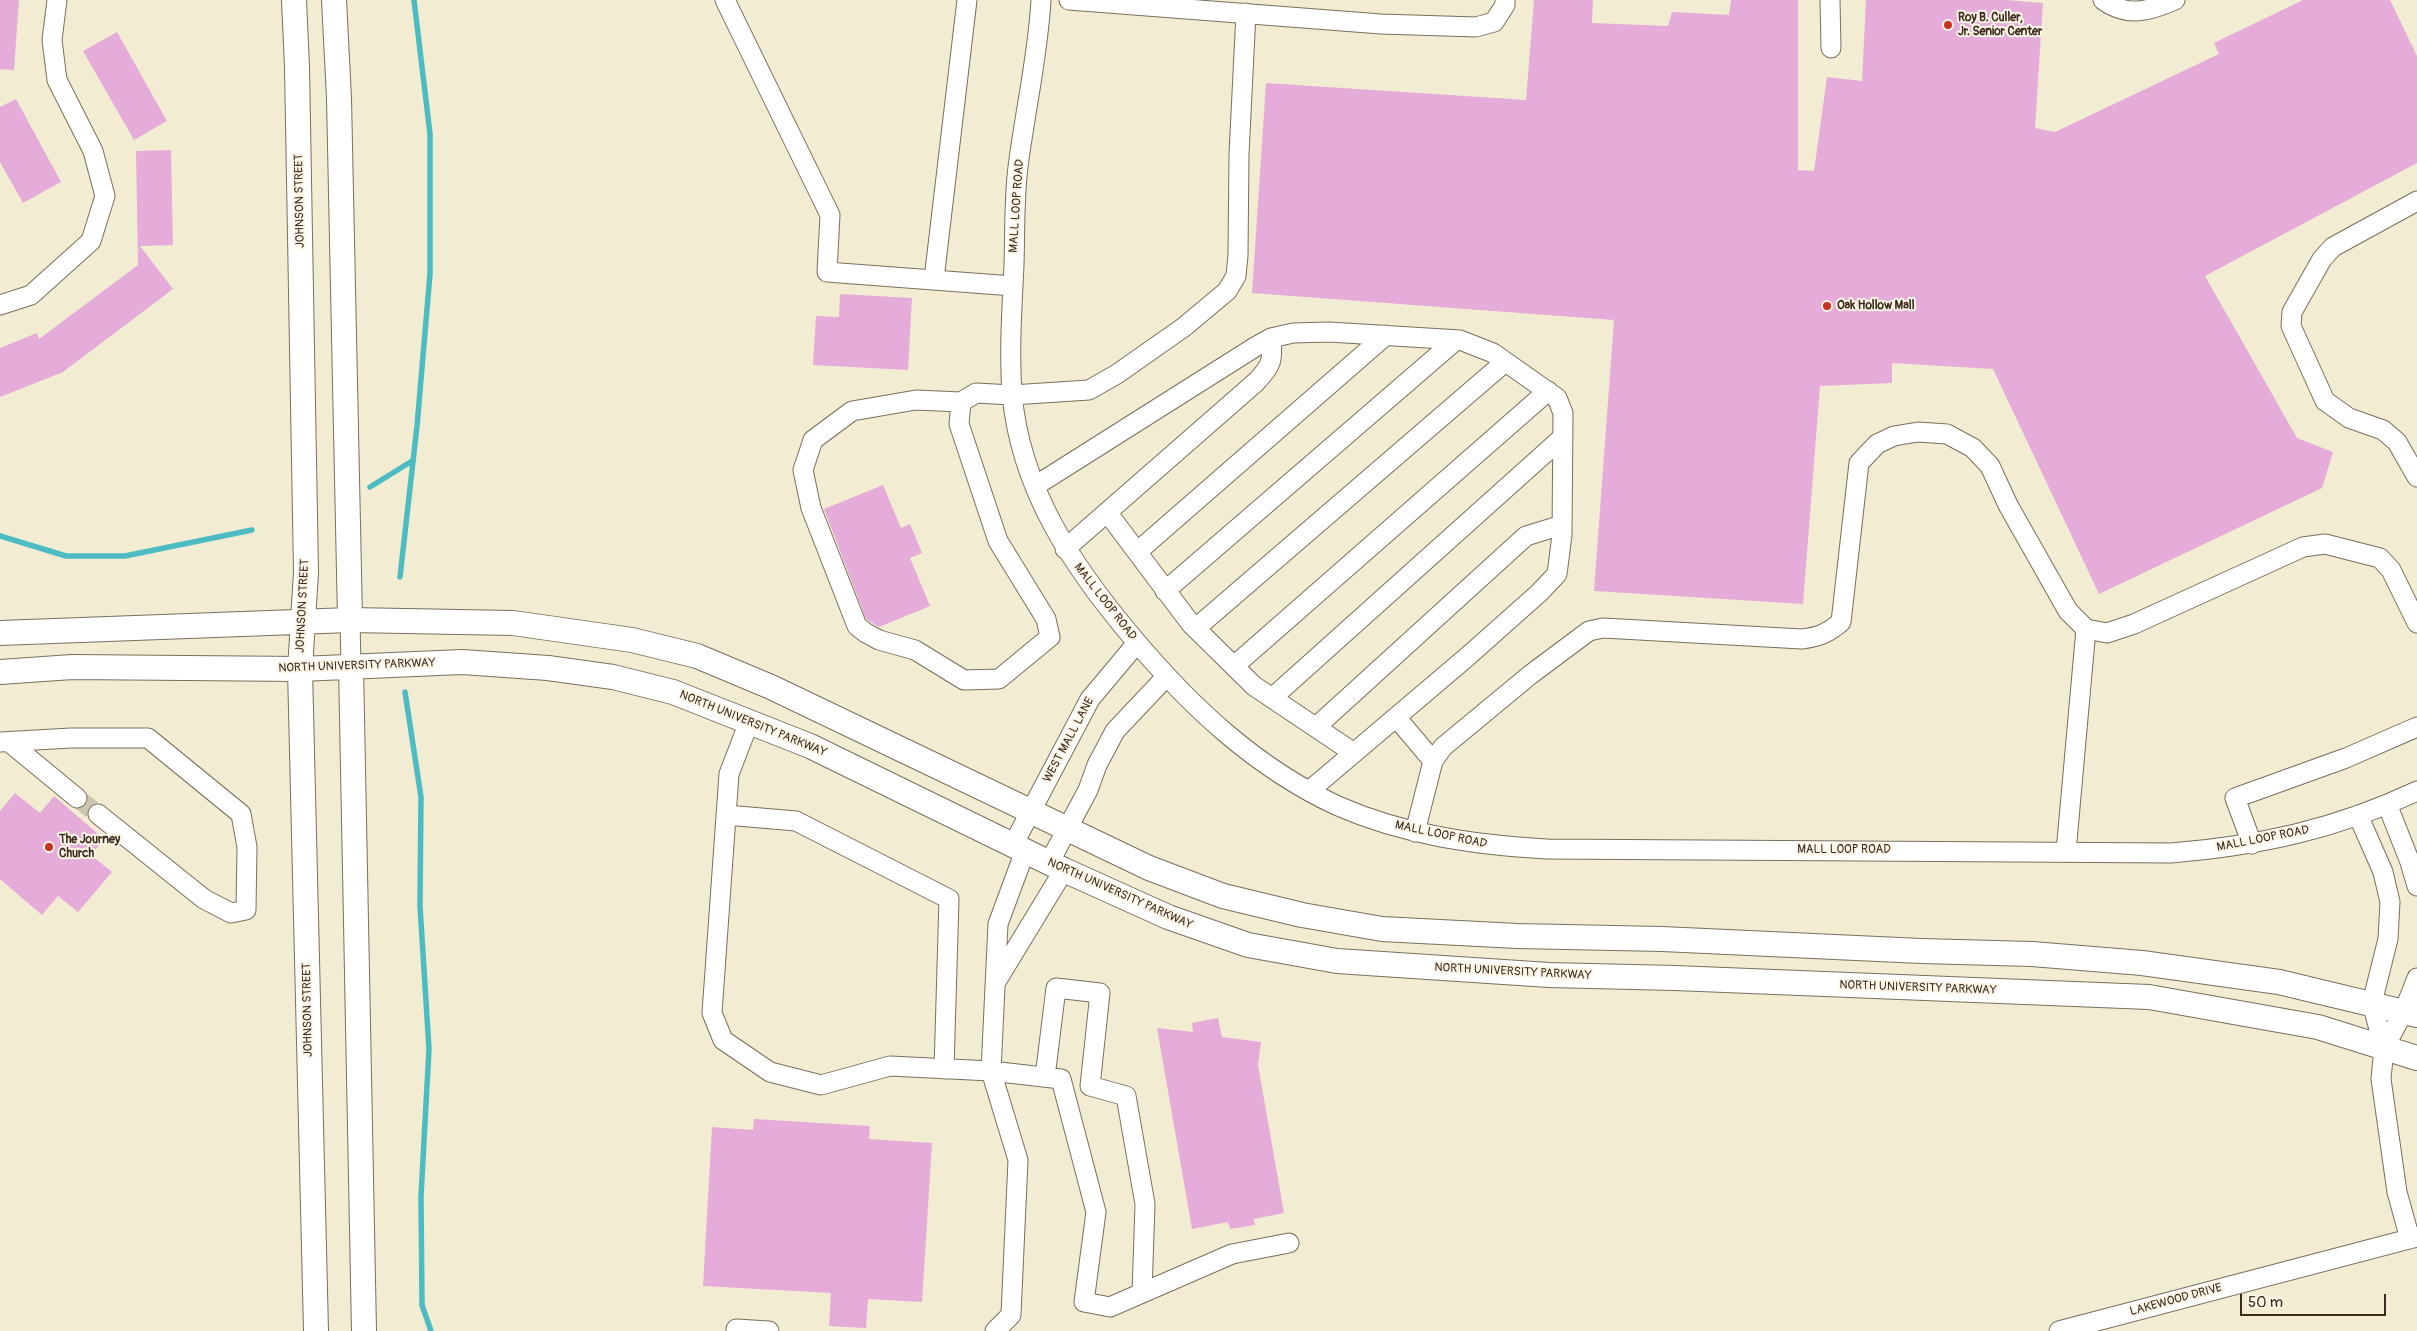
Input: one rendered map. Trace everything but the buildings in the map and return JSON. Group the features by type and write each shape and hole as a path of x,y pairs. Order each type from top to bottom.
{"main road":[{"name":"JOHNSON STREET","path":"294,0 298,77 306,554 300,669 316,1331"},
{"path":"334,0 339,108 350,620"},
{"path":"0,633 350,620 513,623 632,640 697,656 771,687 1148,868 1223,896 1302,915 1382,929 1518,936 1662,939 2032,954 2142,963 2279,982 2410,1013"},
{"name":"NORTH UNIVERSITY PARKWAY","path":"0,672 72,667 300,669 462,662 548,668 613,677 673,692 810,746 1056,866 1168,917 1248,945 1337,961 1549,976 1675,978 2149,997 2318,1027 2417,1058"},
{"path":"351,666 364,1331"}],"street":[{"path":"0,305 31,295 91,240 105,196 93,151 57,80 52,40 56,0"},
{"path":"725,0 830,215 827,272 1013,286"},
{"path":"934,279 967,0"},
{"name":"MALL LOOP ROAD","path":"1041,0 1039,35 1018,169 1013,286 1011,337 1012,395 1022,446 1035,486 1065,549 1096,594 1166,677 1238,744 1272,770 1347,809 1415,832 1483,845 1547,849 2171,853 2252,844 2297,835 2358,815 2417,791"},
{"path":"1070,0 1381,24 1476,27 1494,22 1505,5 1505,0"},
{"path":"1830,0 1831,48"},
{"path":"2103,0 2113,8 2147,12 2175,0"},
{"path":"961,402 958,424 998,541 1046,619 1050,637 998,679 964,680 915,650 879,640 857,626 811,508 803,470 813,440 852,411 916,400 961,402 976,393 1012,395 1090,390 1117,374 1184,327 1227,291 1236,276 1238,255 1246,13"},
{"path":"2417,201 2333,247 2322,259 2292,312 2292,326 2325,401 2349,418 2383,430 2397,442 2417,477"},
{"path":"1035,486 1271,338 1293,333 1329,332 1386,335 1456,340 1471,343 1505,362 1557,398 1563,413 1562,525 1557,574 1503,625 1310,791"},
{"path":"1136,552 1386,335"},
{"path":"1065,549 1261,376 1272,359 1271,338"},
{"path":"1165,591 1456,340"},
{"path":"1196,628 1505,362"},
{"path":"1234,666 1548,391"},
{"path":"1415,832 1433,761 1443,747 1472,721 1589,631 1603,628 1802,640 1821,636 1841,622 1859,463 1877,444 1897,436 1918,432 1947,434 1973,448 1990,466 2008,505 2068,611 2086,629 2107,633 2134,624 2303,547 2325,544 2380,558 2391,570 2417,623"},
{"path":"1272,698 1563,437"},
{"path":"1107,512 1165,591 1196,628 1254,686 1354,753"},
{"path":"1316,727 1526,536 1562,525"},
{"path":"350,620 351,666"},
{"path":"2066,852 2086,629"},
{"name":"WEST MALL LANE","path":"995,1331 1011,1315 1018,1160 991,1071 998,924 1019,848 1032,811 1090,699 1137,643"},
{"path":"995,983 1056,866 1067,829 1088,790 1097,765 1115,731 1166,677"},
{"path":"1396,717 1433,761"},
{"path":"749,722 729,774 712,1013 723,1040 770,1072 821,1084 890,1066 991,1071 1053,1078 1126,1096 1144,1204 1142,1293"},
{"path":"2252,844 2234,798 2346,758 2417,727"},
{"path":"5,742 72,738 148,738 241,814 247,847 246,910 231,913 204,899 98,814"},
{"path":"5,742 78,798"},
{"path":"2387,804 2410,862 2417,886"},
{"path":"726,815 796,821 949,899 944,1069"},
{"path":"2358,815 2383,872 2390,902 2388,939 2372,1003 2384,1048"},
{"path":"2384,1048 2410,1013 2417,978"},
{"path":"1090,1086 1100,993 1056,988 1053,1078 1096,1212 1084,1302 1110,1307 1232,1254 1289,1243"},
{"name":"LAKEWOOD DRIVE","path":"2058,1331 2414,1238 2397,1192 2387,1133 2381,1079 2384,1048"},
{"path":"736,1329 769,1331"}],"waterway":[{"path":"400,577 417,426 430,274 430,134 414,0"},
{"path":"370,487 412,461"},
{"path":"0,536 66,556 125,556 252,530"},
{"path":"405,692 421,797 420,906 429,1049 421,1196 422,1305 431,1331"}],"tunnel":[{"path":"77,798 98,814"}],"place":[{"name":"Roy B. Culler, Jr. Senior Center","path":"1948,25"},
{"name":"Oak Hollow Mall","path":"1827,306"},
{"name":"The Journey Church","path":"49,847"}]}
